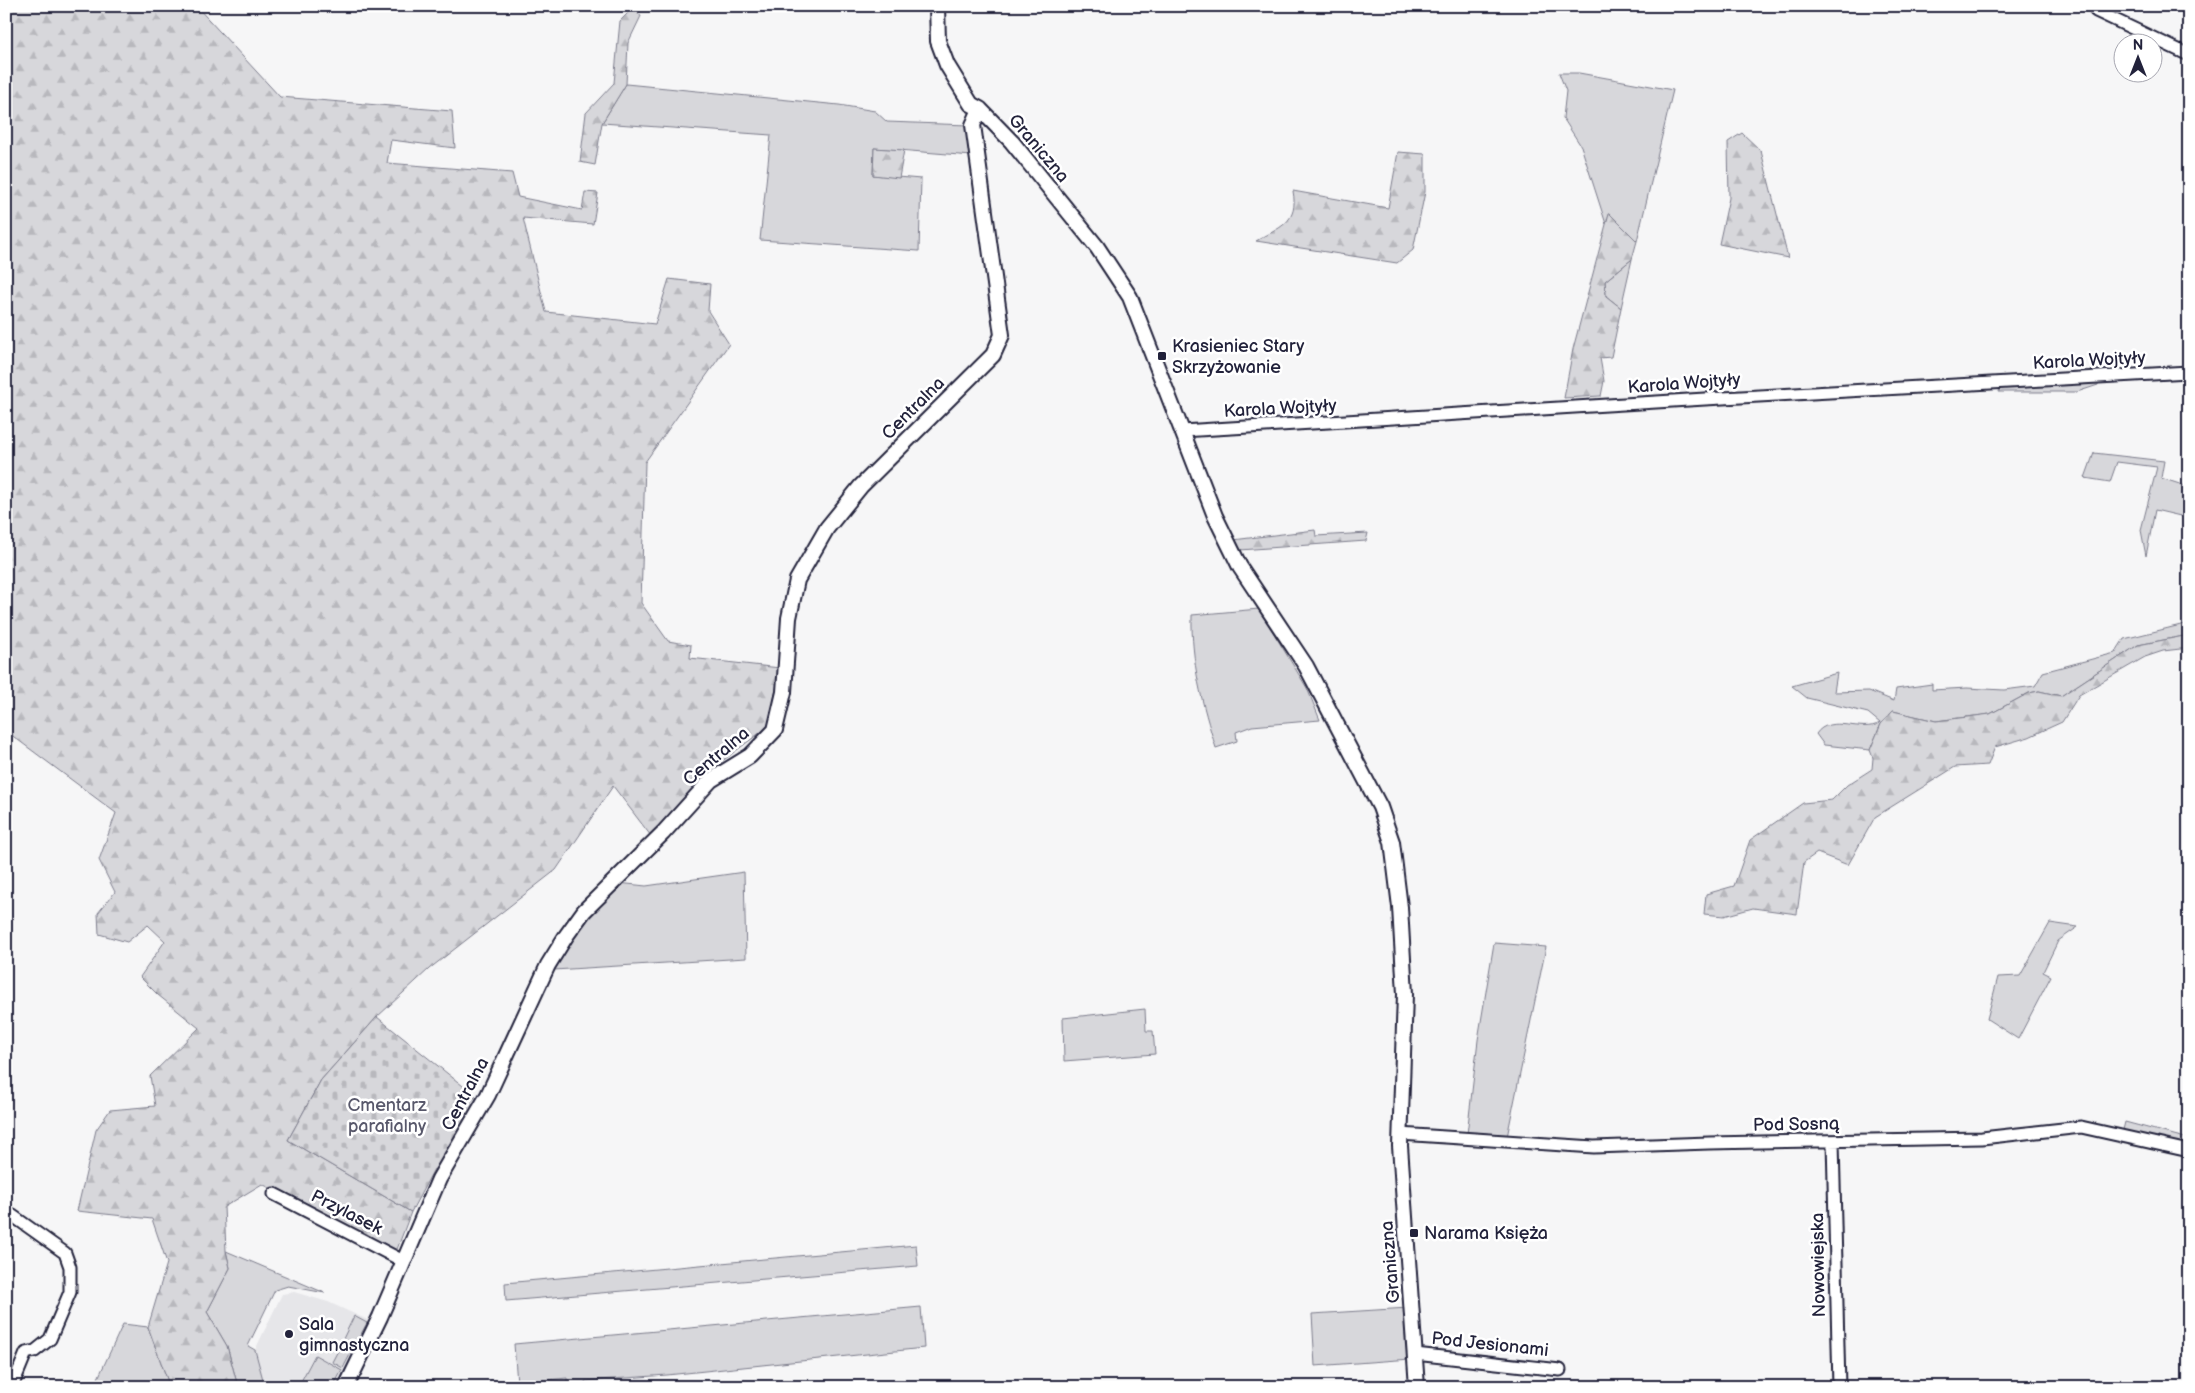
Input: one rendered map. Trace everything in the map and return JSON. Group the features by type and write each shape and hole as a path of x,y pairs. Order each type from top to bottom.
{"street":[{"name":"Graniczna","path":"937,6 938,41 948,65 971,104 980,109 1012,142 1097,247 1130,297 1215,516 1240,567 1306,666 1380,807 1392,842 1400,907 1405,994 1400,1134 1417,1387"},
{"path":"2096,11 2189,55"},
{"name":"Centralna","path":"346,1387 380,1317 439,1179 488,1095 548,965 566,936 584,911 663,833 711,780 750,756 775,730 784,692 789,618 797,580 827,528 861,486 993,355 1002,335 973,125 980,109"},
{"name":"Karola Wojtyły","path":"1182,432 1705,398 2189,372"},
{"name":"Pod Sosną","path":"1400,1134 1594,1147 1982,1138 2081,1127 2189,1150"},
{"name":"Nowowiejska","path":"1833,1141 1839,1387"},
{"name":"Przylasek","path":"274,1194 403,1261"},
{"path":"6,1211 65,1253 70,1267 70,1292 50,1340 35,1351 26,1353 12,1387"},
{"name":"Pod Jesionami","path":"1415,1354 1560,1370"}],"shaded area":[{"path":"294,1292 328,1302 370,1321 337,1387 265,1387 255,1350 282,1294"}],"green space":[{"path":"6,6 196,6 280,97 452,111 455,148 391,140 387,163 512,173 518,197 582,210 585,192 598,193 593,224 523,218 546,312 655,324 669,279 710,284 708,311 729,344 645,462 641,603 668,641 691,645 690,658 780,668 769,726 709,771 651,836 613,786 556,870 429,969 377,1017 321,1080 288,1140 411,1212 396,1252 262,1184 224,1207 226,1251 230,1268 207,1312 227,1346 238,1387 170,1387 148,1327 167,1263 152,1219 77,1211 96,1130 110,1110 155,1106 150,1076 199,1028 158,995 140,977 165,941 148,925 127,942 99,934 98,913 115,892 99,860 116,813 6,731"},
{"path":"632,9 641,16 628,43 626,84 602,123 595,165 580,162 586,113 614,83 620,21"},
{"path":"1559,73 1579,73 1673,90 1637,241 1609,214 1606,224 1581,146 1563,118 1566,91"},
{"path":"626,84 839,105 875,111 887,122 968,125 972,156 874,148 873,175 921,179 919,251 760,240 771,135 602,123"},
{"path":"1742,133 1761,151 1788,258 1719,244 1729,198 1728,142"},
{"path":"874,148 904,150 899,178 873,175"},
{"path":"1398,152 1425,154 1425,192 1413,250 1397,263 1256,241 1286,223 1293,210 1293,191 1388,208"},
{"path":"1609,213 1637,241 1632,259 1605,281 1606,296 1621,308 1611,357 1600,358 1604,381 1601,396 1564,398 1573,349"},
{"path":"1632,259 1621,308 1606,296 1605,281"},
{"path":"2098,381 2098,385 2077,392 1999,392 2000,387"},
{"path":"2094,453 2164,461 2161,478 2189,487 2189,518 2155,510 2146,556 2141,530 2157,467 2117,462 2110,482 2085,478"},
{"path":"1315,530 1316,536 1368,533 1366,541 1240,550 1233,540"},
{"path":"1259,609 1307,688 1320,720 1252,726 1236,732 1237,741 1216,748 1206,715 1195,666 1192,615"},
{"path":"2189,623 2189,635 2138,645 2061,696 2039,691 2029,693 1990,714 1936,721 1893,711 1881,724 1870,750 1824,745 1816,734 1822,728 1829,725 1872,726 1880,723 1868,713 1807,698 1792,686 1837,673 1834,692 1869,691 1894,701 1896,689 1932,684 1932,690 1967,688 2004,690 2035,686 2043,672 2115,653 2124,639"},
{"path":"2189,635 2189,648 2163,651 2145,657 2079,695 2062,722 2029,737 1995,747 1988,765 1955,767 1875,817 1848,865 1817,853 1804,862 1797,914 1753,908 1724,916 1704,914 1706,894 1734,886 1750,840 1803,803 1832,800 1847,785 1872,769 1873,758 1870,750 1881,724 1893,711 1936,721 1990,714 2029,693 2039,691 2061,696 2138,645"},
{"path":"744,872 746,958 554,970 584,918 618,883 646,886"},
{"path":"2050,923 2078,927 2058,941 2043,972 2051,976 2018,1039 1987,1019 1998,977 2020,976"},
{"path":"1494,943 1546,947 1507,1137 1467,1134 1478,1040"},
{"path":"1145,1009 1146,1031 1153,1031 1155,1054 1064,1061 1063,1018"},
{"name":"Cmentarz parafialny","path":"377,1017 478,1098 437,1170 434,1169 411,1212 288,1140 321,1080"},
{"path":"2125,1122 2189,1139 2189,1147 2123,1130"},
{"path":"916,1245 918,1266 506,1301 505,1283"},
{"path":"226,1251 325,1293 288,1286 275,1290 248,1346 255,1350 265,1387 238,1387 227,1346 207,1312 230,1268"},
{"path":"921,1307 924,1348 667,1375 585,1381 586,1387 531,1387 567,1384 567,1378 517,1383 514,1344"},
{"path":"1408,1308 1411,1359 1315,1366 1312,1314"},
{"path":"354,1316 367,1323 354,1347 342,1341"},
{"path":"123,1324 148,1327 170,1387 94,1387"},
{"path":"342,1343 353,1349 343,1368 332,1362"},
{"path":"315,1355 342,1370 333,1387 298,1387"}],"place":[{"name":"Krasieniec Stary Skrzyżowanie","path":"1162,356"},
{"name":"Narama Księża","path":"1414,1233"},
{"name":"Sala gimnastyczna","path":"289,1334"}]}
